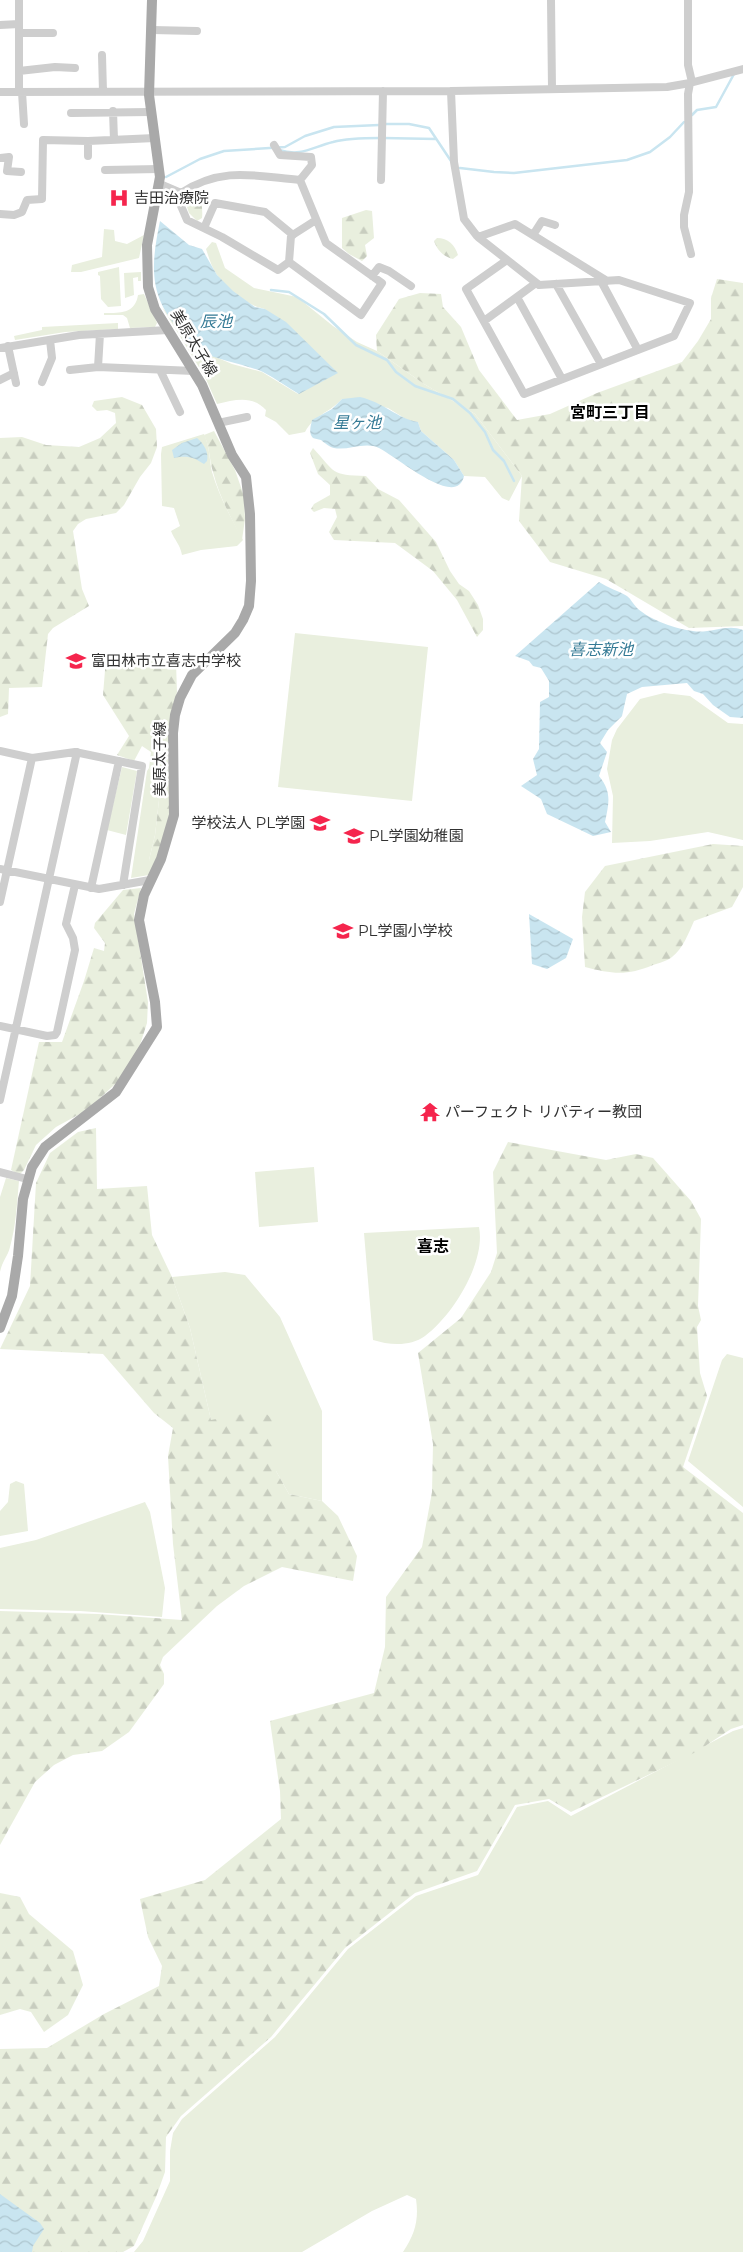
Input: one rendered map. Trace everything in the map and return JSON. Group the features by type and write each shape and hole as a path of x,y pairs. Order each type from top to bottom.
{"main road":[{"name":"美原太子線","path":"0,1328 12,1296 23,1199 27,1179 34,1162 45,1147 116,1092 157,1027 155,1002 139,920 144,894 161,858 174,815 173,733 175,715 180,698 192,675 234,633 243,620 249,606 251,581 246,477 232,455 194,371 150,297 147,276 147,245 163,185 150,112 152,0"}],"street":[{"path":"19,0 19,71 24,124"},
{"path":"551,0 552,89"},
{"path":"688,0 688,66 692,83 688,94 689,192 684,215 684,227 691,254"},
{"path":"0,25 53,33"},
{"path":"152,30 196,31"},
{"path":"102,55 103,92"},
{"path":"19,71 55,67 75,68"},
{"path":"0,92 451,91 667,87 692,83 743,69"},
{"path":"381,180 383,91"},
{"path":"451,91 454,162 464,219 478,237 507,260 536,283 539,286 618,280 690,303 674,336 524,394 466,290 507,260"},
{"path":"113,111 114,140"},
{"path":"71,113 150,112"},
{"path":"0,214 14,215 22,212 27,200 42,200 43,140 88,141 155,138"},
{"path":"88,141 88,156"},
{"path":"10,148 7,171 21,172"},
{"path":"277,149 311,157 312,165 300,180"},
{"path":"0,158 9,157"},
{"path":"105,170 159,169"},
{"path":"181,193 206,180 233,174 300,180"},
{"path":"289,262 362,315 382,284 326,243 300,180"},
{"path":"163,185 181,193"},
{"path":"181,193 181,206 187,220 278,270 289,262 291,236 316,220"},
{"path":"204,228 215,204 265,212 293,235"},
{"path":"533,235 542,221 555,225"},
{"path":"478,237 515,224 604,281 638,350"},
{"path":"372,276 379,268 389,271 411,286"},
{"path":"484,321 536,283"},
{"path":"556,284 601,364"},
{"path":"517,297 562,379"},
{"path":"16,383 4,347 100,334 168,330"},
{"path":"98,366 100,334"},
{"path":"42,382 52,358 50,340"},
{"path":"70,370 98,366 194,371"},
{"path":"160,370 180,412"},
{"path":"0,380 14,373"},
{"path":"218,423 247,417"},
{"path":"0,751 32,758 77,752 142,766 123,885"},
{"path":"0,1100 77,752"},
{"path":"0,902 4,870 32,758"},
{"path":"90,888 119,761"},
{"path":"4,870 99,889 150,880"},
{"path":"0,1026 47,1036 52,1036 57,1032 75,950 74,938 66,924 75,885"},
{"path":"0,1172 27,1179"}],"green space":[{"path":"201,193 202,218 197,221 189,213 187,207 193,194"},
{"path":"366,210 372,211 374,238 365,245 367,256 362,261 342,248 342,218"},
{"path":"104,229 114,230 115,241 127,244 144,235 139,258 81,272 71,272 72,265 102,257"},
{"path":"437,238 444,239 450,243 458,255 453,259 444,255 435,244 434,241"},
{"path":"212,242 216,243 225,268 254,288 297,297 333,326 357,342 377,351 424,384 475,414 522,476 509,501 502,498 485,477 464,476 454,460 421,431 418,422 409,421 388,408 342,399 313,421 305,432 289,435 276,422 265,416 266,410 255,402 243,400 217,404 205,377 162,307 197,349 232,364 262,372 298,394 265,309 245,301 221,281 206,249"},
{"path":"119,267 121,306 108,307 101,299 100,276 98,272"},
{"path":"141,272 141,281 138,281 138,277 133,278 134,295 125,298 124,273"},
{"path":"717,279 743,283 743,626 689,628 606,579 550,562 519,521 522,476 475,414 424,384 377,351 376,335 399,299 420,293 441,294 443,307 461,327 479,370 517,420 550,414 597,393 682,362 698,341 711,319 711,298"},
{"path":"144,294 157,323 155,327 130,328 127,318 123,315 104,315 104,313 121,312 130,309 134,306 138,295"},
{"path":"118,323 118,329 65,332 15,340 14,336 42,330 42,327"},
{"path":"122,397 142,405 156,429 157,447 151,463 140,477 124,505 116,513 86,519 78,524 73,531 82,589 89,606 53,628 48,634 42,687 9,688 8,714 0,717 0,438 22,437 46,445 79,447 100,438 116,423 115,413 107,410 97,411 92,406 94,401"},
{"path":"214,431 235,470 244,496 245,519 242,540 222,498 212,467 204,435"},
{"path":"204,434 215,481 243,540 237,546 201,550 182,555 171,531 180,526 174,508 162,506 162,447"},
{"path":"313,448 330,468 346,475 366,476 378,489 399,500 436,542 450,571 459,584 469,591 478,605 483,619 483,630 477,637 457,600 433,571 395,543 334,540 329,532 337,517 335,509 324,508 314,512 311,509 314,504 330,495 330,485 318,474 310,453"},
{"path":"295,633 428,647 412,801 278,787"},
{"path":"106,658 176,663 177,692 168,751 170,818 155,864 151,864 149,860 155,835 160,791 149,768 151,752 142,746 134,761 117,755 129,736 103,695"},
{"path":"664,693 690,696 728,723 743,724 743,840 708,832 650,841 612,843 613,796 607,769 612,740 617,729 640,699"},
{"path":"122,767 137,771 126,835 107,830"},
{"path":"149,768 160,791 155,835 149,860 155,864 149,875 131,878 147,771"},
{"path":"713,844 743,846 743,887 732,907 694,921 679,950 665,961 644,969 619,973 585,967 582,917 585,892 605,866"},
{"path":"141,888 134,914 148,1002 147,1023 139,1048 125,1075 87,1110 56,1127 36,1145 24,1170 19,1175 11,1170 39,1042 62,1042 94,948 104,951 105,943 94,928 95,923 123,890"},
{"path":"96,1128 97,1189 147,1186 152,1235 172,1277 190,1328 211,1420 262,1410 276,1422 276,1471 289,1494 322,1501 338,1516 357,1556 353,1581 282,1567 244,1586 217,1606 163,1657 160,1665 164,1674 164,1684 129,1732 102,1751 73,1755 54,1765 35,1782 0,1845 0,1611 98,1614 182,1620 173,1544 168,1456 173,1428 154,1413 103,1354 0,1349 30,1286 36,1183 50,1153 78,1132"},
{"path":"508,1142 606,1160 636,1154 653,1158 691,1201 701,1219 698,1306 701,1320 697,1327 700,1373 707,1396 683,1467 743,1513 743,1725 731,1729 696,1752 571,1812 549,1799 515,1805 477,1871 415,1893 345,1948 271,2037 181,2116 166,2137 165,2172 134,2246 123,2252 28,2252 0,2195 0,2049 47,2048 104,2014 159,1986 162,1966 148,1937 140,1899 205,1880 281,1819 280,1791 270,1721 374,1693 385,1647 386,1597 422,1547 432,1492 433,1444 418,1353 461,1318 491,1272 497,1253 493,1172"},
{"path":"314,1167 318,1222 259,1227 255,1172"},
{"path":"6,1178 19,1181 12,1239 0,1272 0,1197"},
{"path":"479,1227 480,1241 472,1271 456,1302 436,1327 419,1340 413,1342 393,1344 373,1340 364,1233"},
{"path":"225,1272 245,1275 280,1317 322,1411 322,1501 289,1494 276,1471 276,1422 211,1420 190,1328 172,1277"},
{"path":"727,1354 743,1358 743,1507 688,1461 722,1360"},
{"path":"16,1481 24,1484 28,1531 0,1536 0,1511 8,1502 10,1484"},
{"path":"145,1502 150,1512 165,1588 162,1617 80,1611 0,1609 0,1548 36,1540"},
{"path":"743,1728 743,2252 403,2252 411,2239 417,2214 416,2199 407,2195 372,2211 302,2252 134,2252 143,2241 170,2181 170,2151 173,2133 182,2119 275,2037 348,1949 416,1896 478,1875 517,1807 548,1801 571,1816 733,1731"},
{"path":"0,1893 20,1897 29,1914 73,1951 83,1985 68,2015 44,2032 31,2012 20,2009 0,2015"}],"water":[{"name":"辰池","path":"160,221 189,245 202,249 217,275 233,291 255,307 265,309 286,322 338,373 299,394 263,372 214,357 193,346 170,318 157,292 154,266"},
{"name":"星ヶ池","path":"360,397 368,399 404,418 418,422 421,431 454,460 464,476 459,485 450,487 425,478 374,446 368,445 339,449 311,436 312,420 332,409 342,399"},
{"path":"197,438 207,451 207,461 204,464 190,457 174,458 172,450 182,443"},
{"name":"喜志新池","path":"599,582 627,596 642,612 671,626 699,632 725,628 743,630 743,718 730,717 713,705 703,694 694,691 687,683 642,687 627,694 622,716 608,730 600,743 607,752 599,776 608,793 605,822 611,832 593,836 547,814 541,799 521,786 537,775 533,759 539,749 540,702 549,697 549,681 541,668 533,666 529,661 515,656"},
{"path":"529,914 573,939 566,958 547,969 532,964"},
{"path":"0,2194 40,2223 44,2229 33,2246 32,2252 0,2252"}],"waterway":[{"path":"692,115 697,110 716,107 734,74"},
{"path":"460,168 514,173 627,160 650,152 670,137 684,122"},
{"path":"385,124 409,124 429,128 451,161"},
{"path":"166,177 200,159 224,151 285,147 305,136 334,127 379,125"},
{"path":"279,150 301,152 339,141 356,138 380,138"},
{"path":"383,138 436,139"},
{"path":"271,290 289,292 324,314 356,345 387,360 396,372 415,386 453,399 470,413 485,432 493,450 504,461 514,481"}],"place":[{"name":"吉田治療院","path":"119,198"},
{"name":"富田林市立喜志中学校","path":"76,661"},
{"name":"学校法人 PL学園","path":"320,823"},
{"name":"PL学園幼稚園","path":"354,836"},
{"name":"PL学園小学校","path":"343,931"},
{"name":"パーフェクト リバティー教団","path":"430,1112"}],"district":[{"name":"宮町三丁目","path":"610,412"},
{"name":"喜志","path":"433,1246"}]}
